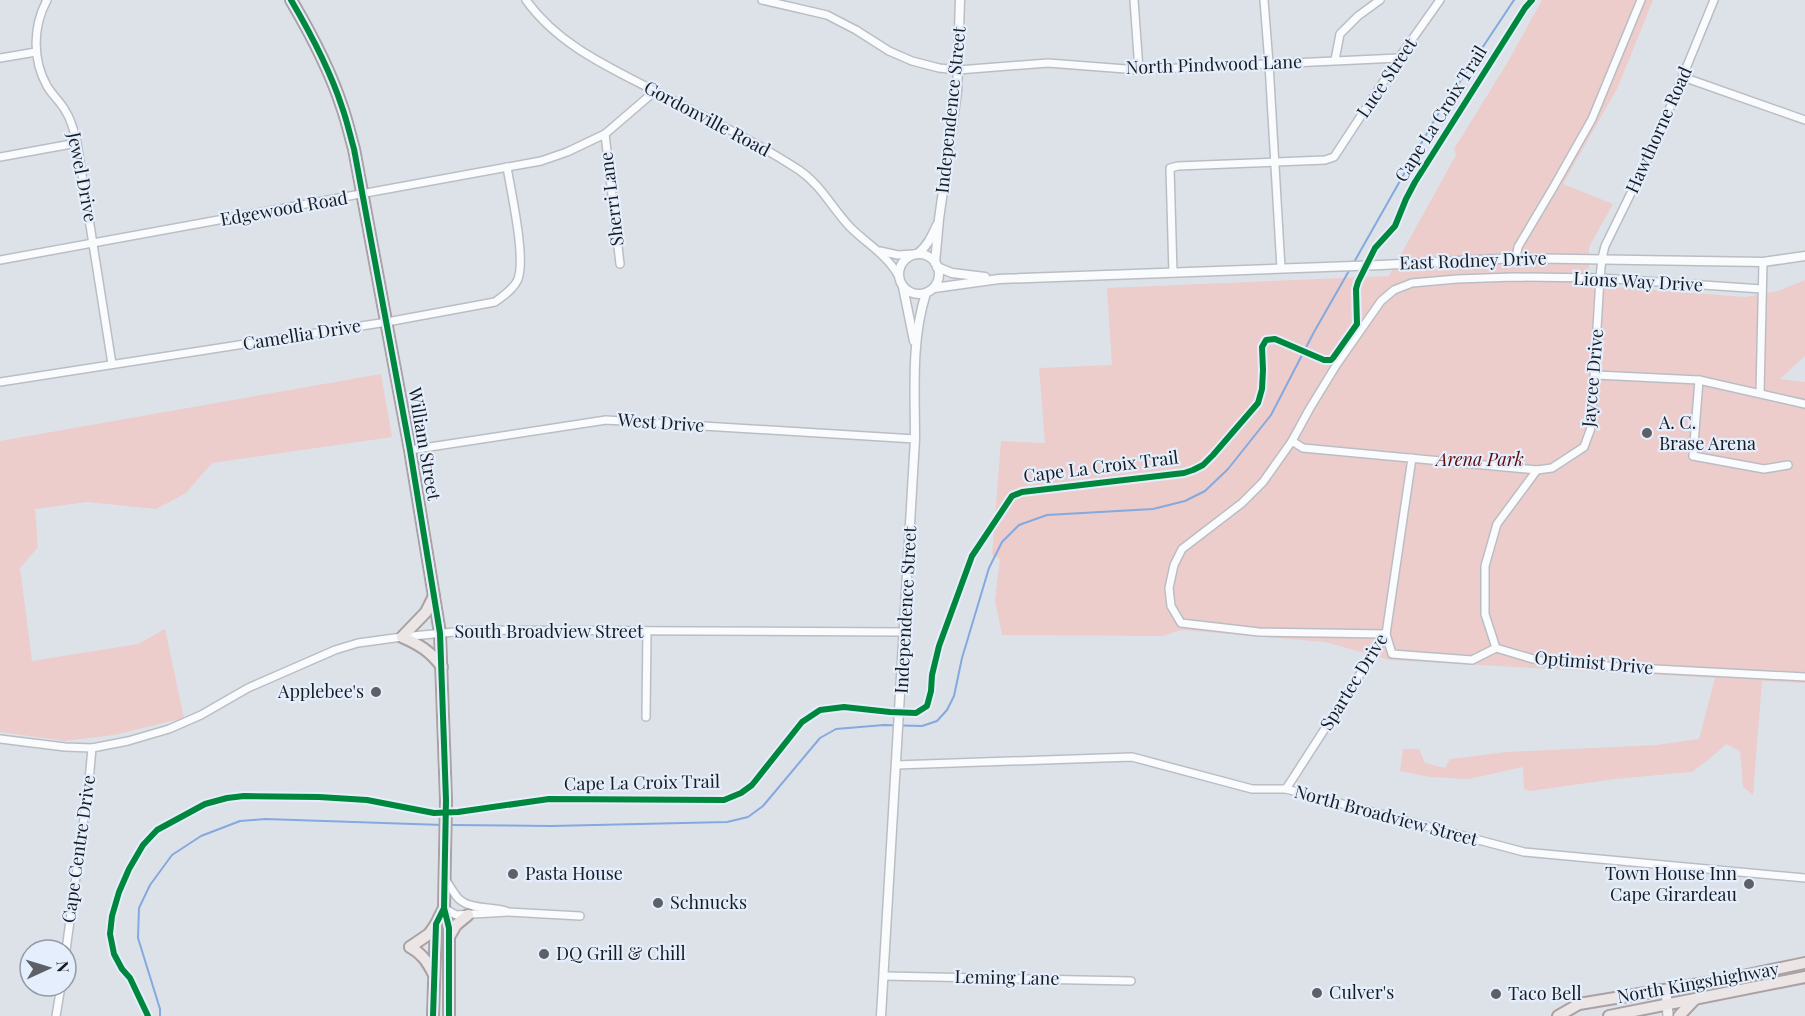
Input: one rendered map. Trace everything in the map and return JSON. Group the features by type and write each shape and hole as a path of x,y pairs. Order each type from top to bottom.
{"main road":[{"name":"William Street","path":"291,0 315,44 342,107 354,149 410,450 440,633 446,800 444,908 448,928 449,1016"},
{"path":"434,596 416,625 402,637 419,644 434,655 442,668"},
{"name":"William Street","path":"433,1016 436,924 444,908"},
{"path":"448,937 456,925 468,915"},
{"path":"434,975 427,961 410,946 429,934 436,924"},
{"name":"North Kingshighway","path":"1558,1016 1579,1004 1746,976 1805,963"},
{"name":"North Kingshighway","path":"1609,1016 1668,1010 1695,999 1805,976"},
{"path":"1666,990 1668,1010"},
{"path":"1679,1016 1695,999"},
{"path":"1630,1013 1644,1016"}],"street":[{"name":"Jewel Drive","path":"47,0 38,25 36,52 47,86 66,111 77,143 112,364"},
{"name":"Gordonville Road","path":"526,0 534,12 584,54 754,142 801,171 816,183 842,219 890,262 898,275"},
{"name":"North Pindwood Lane","path":"762,0 827,15 889,51 912,61 958,70 1048,63 1139,70 1399,58"},
{"name":"Independence Street","path":"936,265 939,219 958,70 960,0"},
{"path":"1134,0 1139,70"},
{"path":"1263,0 1281,268"},
{"path":"1335,60 1340,34 1358,16 1380,0"},
{"name":"Luce Street","path":"1275,163 1325,160 1334,157 1440,0"},
{"path":"1516,258 1518,247 1592,119 1641,0"},
{"name":"Hawthorne Road","path":"1602,258 1605,246 1655,144 1714,0"},
{"path":"0,58 36,52"},
{"path":"1683,77 1805,120"},
{"name":"Edgewood Road","path":"0,260 541,162 605,134 655,91"},
{"name":"Sherri Lane","path":"605,134 620,264"},
{"path":"0,157 77,143"},
{"path":"1173,273 1170,168 1275,163"},
{"name":"Camellia Drive","path":"0,382 387,322 495,302 508,292 518,279 521,257 507,167"},
{"name":"Independence Street","path":"916,254 922,251 930,240 939,219"},
{"path":"878,251 898,255 916,254 924,255 936,265 939,276 930,291 916,295 909,293 903,287 898,275 900,264 916,254"},
{"name":"East Rodney Drive","path":"930,291 997,279 1516,258 1763,262 1805,256"},
{"name":"Jaycee Drive","path":"1292,441 1303,448 1537,470 1552,468 1584,447 1592,429 1602,258"},
{"path":"1760,393 1763,262"},
{"name":"East Rodney Drive","path":"936,265 952,273 997,279"},
{"name":"Lions Way Drive","path":"1386,634 1259,633 1181,623 1171,606 1169,588 1174,565 1182,549 1249,496 1263,482 1292,441 1337,364 1381,301 1394,290 1412,283 1457,279 1600,278 1762,289"},
{"name":"Independence Street","path":"903,287 915,347"},
{"name":"Independence Street","path":"881,1016 915,439 915,347 919,316 930,291"},
{"path":"1596,375 1699,380 1805,404"},
{"path":"1699,380 1693,456 1764,469 1788,465"},
{"name":"West Drive","path":"410,450 606,420 915,439"},
{"name":"Spartec Drive","path":"1286,789 1386,634 1412,458"},
{"path":"1386,634 1392,654 1472,660 1496,648 1485,614 1485,566 1497,524 1537,470"},
{"name":"South Broadview Street","path":"0,739 92,748 128,741 169,729 201,715 248,688 335,650 358,643 402,637 475,630 904,632"},
{"path":"646,717 647,631"},
{"name":"Optimist Drive","path":"1496,648 1540,661 1805,677"},
{"name":"Cape Centre Drive","path":"68,938 92,748"},
{"name":"North Broadview Street","path":"896,765 1131,757 1252,789 1286,789 1524,852 1805,878"},
{"path":"445,879 455,894 464,902 476,907 508,912"},
{"path":"444,908 456,915 508,912 580,916"},
{"name":"Leming Lane","path":"884,976 1131,981"},
{"path":"56,1016 59,998"}],"green space":[{"name":"Arena Park","path":"1542,0 1653,0 1618,87 1563,184 1613,204 1589,247 1589,285 1745,297 1778,291 1805,280 1805,356 1780,379 1805,382 1805,683 1762,681 1753,795 1743,787 1740,751 1726,744 1692,772 1615,779 1530,791 1524,789 1523,767 1469,779 1430,777 1400,771 1403,749 1419,749 1425,763 1445,768 1450,759 1506,752 1656,745 1699,739 1715,678 1390,660 1325,642 1181,630 1163,636 1002,635 995,600 1000,559 992,555 1001,441 1045,443 1039,368 1112,365 1107,288 1389,276 1456,155 1454,149 1506,65"},
{"path":"381,374 392,437 212,463 186,493 156,509 87,502 35,509 38,547 20,568 32,661 138,644 165,629 184,718 114,735 65,741 0,732 0,441"}],"waterway":[{"path":"1353,264 1435,119 1514,0"},
{"path":"449,825 551,826 727,822 748,817 763,806 820,738 836,729 884,725 922,726 937,721 947,710 954,696 962,658 989,568 1002,542 1019,525 1047,515 1153,509 1185,501 1205,491 1228,469 1271,415 1350,269"},
{"path":"160,1016 160,1009 138,938 139,908 150,885 172,855 201,836 240,821 265,819 443,825"}],"cycle path":[{"path":"291,0 332,79 354,149 410,450 440,633 446,800 444,908 449,928 449,1016"},
{"name":"Cape La Croix Trail","path":"148,1016 130,978 114,954 110,934 112,916 129,869 143,845 157,830 205,804 244,796 319,797 367,800 434,813 458,812 549,799 724,800 741,793 752,785 802,722 820,710 844,707 916,713 927,706 939,646 972,556 1012,496 1022,492 1184,473 1193,470 1203,465 1213,455 1258,403 1262,389 1262,347 1266,340 1275,339 1324,360 1333,358 1357,324 1356,289 1375,248 1395,226 1415,182 1532,0"},
{"path":"433,1016 436,924 444,908"}],"place":[{"name":"A. C. Brase Arena","path":"1647,433"},
{"name":"Applebee's","path":"376,692"},
{"name":"Pasta House","path":"513,874"},
{"name":"Town House Inn Cape Girardeau","path":"1749,884"},
{"name":"Schnucks","path":"658,903"},
{"name":"DQ Grill & Chill","path":"544,954"},
{"name":"Culver's","path":"1317,993"},
{"name":"Taco Bell","path":"1496,994"}]}
